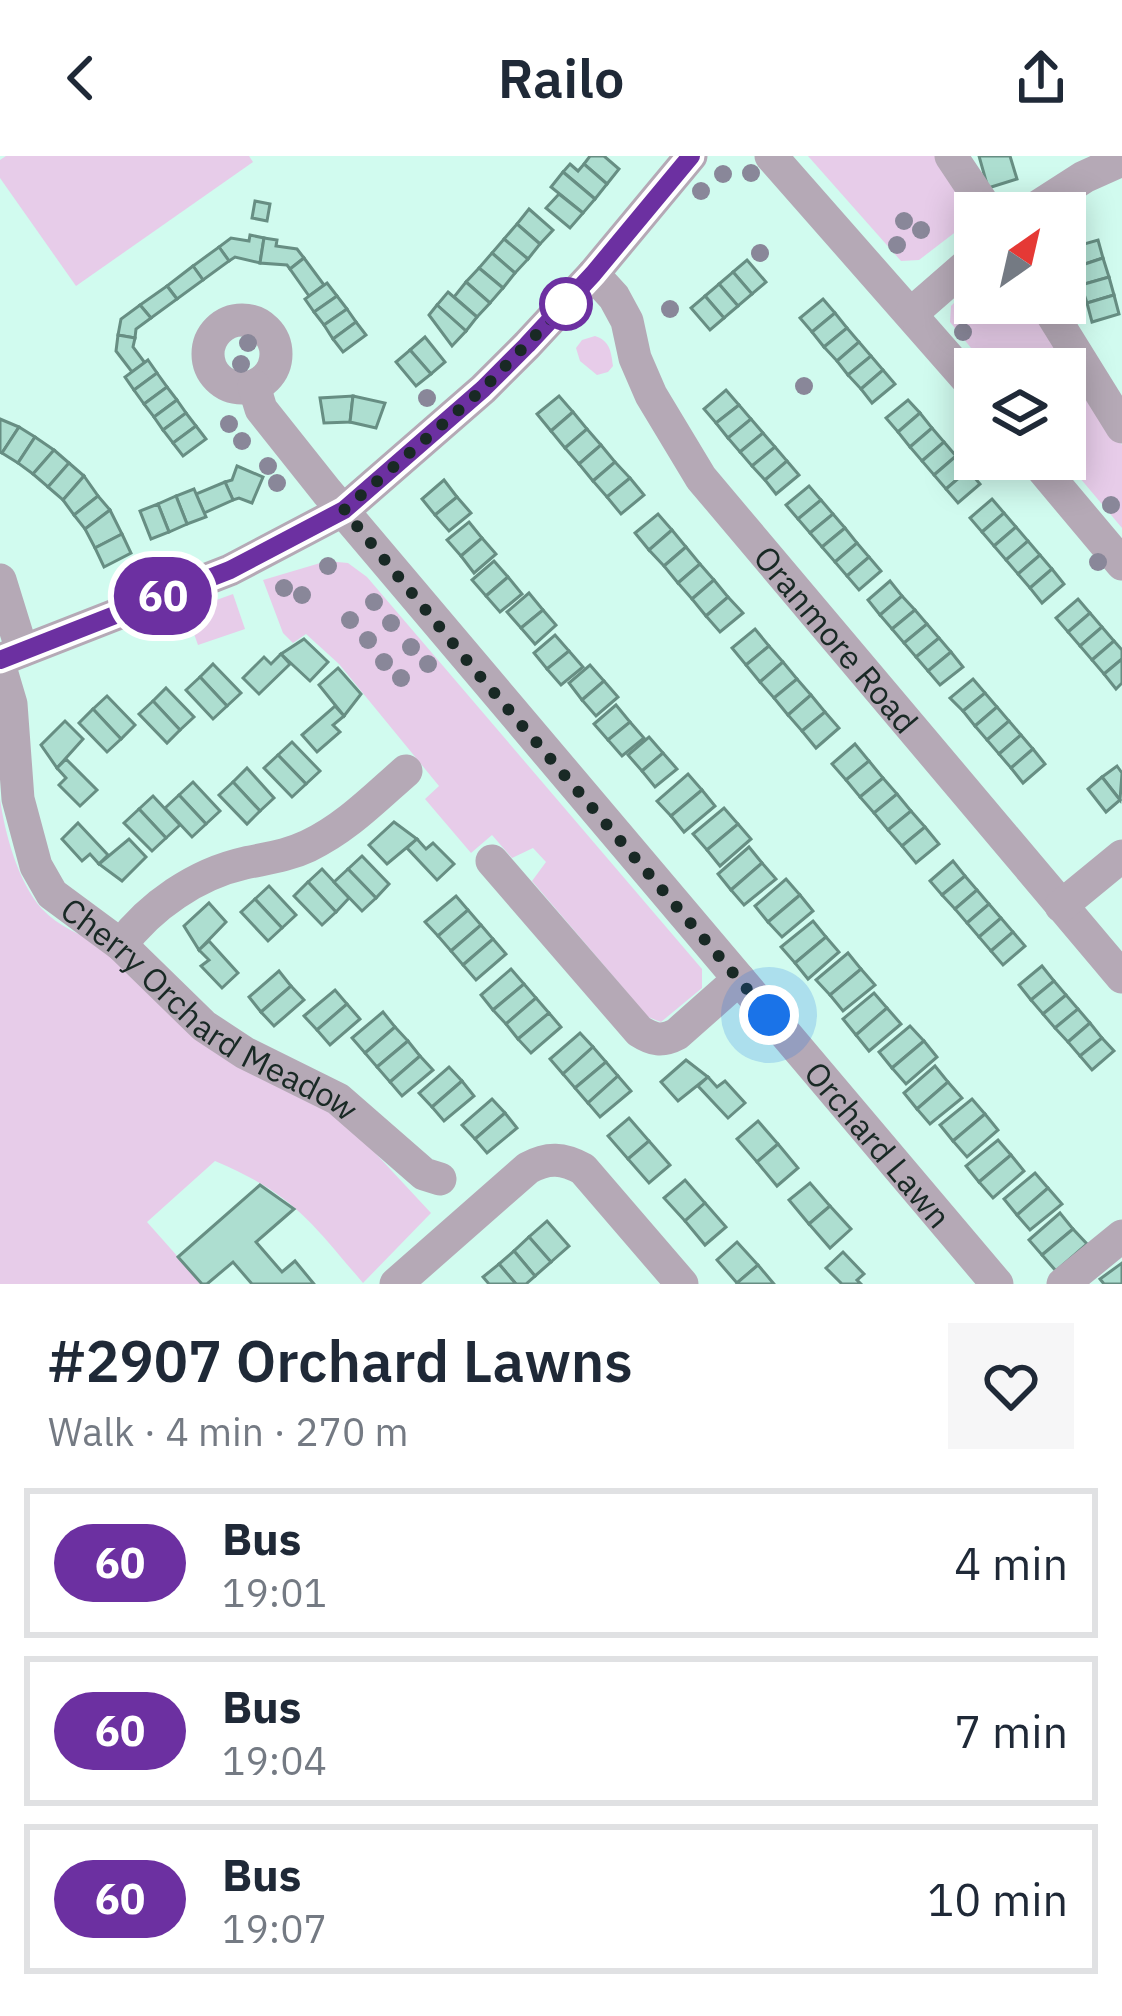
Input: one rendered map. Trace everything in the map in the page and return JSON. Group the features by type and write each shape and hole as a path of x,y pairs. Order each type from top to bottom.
{"street":[{"path":"7,659 230,570 344,510 483,389 593,274 691,156"},
{"path":"771,156 954,363"},
{"path":"951,156 975,192"},
{"path":"1062,192 1122,160"},
{"name":"Oranmore Road","path":"593,274 614,298 651,395 701,478 1122,977"},
{"path":"912,313 954,276"},
{"path":"1058,324 1122,428"},
{"name":"Orchard Lawn","path":"254,386 261,409 473,668 997,1284"},
{"path":"1052,480 1122,564"},
{"name":"Cherry Orchard Meadow","path":"0,580 18,799 36,866 52,894 121,945 203,1026 245,1053 338,1099 424,1174 440,1179"},
{"path":"121,945 163,901 225,869 276,859 312,844 342,826 406,771"},
{"path":"1061,906 1122,856"},
{"path":"512,868 639,1031 652,1039 677,1034 739,979"},
{"path":"396,1284 544,1159 569,1161 583,1169 682,1284"},
{"path":"1063,1284 1122,1236"}],"shaded area":[{"path":"6,156 249,156 253,162 76,286 0,178 0,160"},
{"path":"808,156 936,156 959,192 954,192 954,233 919,260 901,261"},
{"path":"954,303 954,324 1045,324 1061,348 971,348 950,322"},
{"path":"595,336 609,347 613,366 597,375 580,361 576,348"},
{"path":"1086,388 1122,445 1122,528 1082,480 1086,480"},
{"path":"327,561 348,563 367,577 702,969 702,988 661,1022 648,1017 532,881 546,862 533,848 512,858 492,835 471,853 425,799 439,786 339,664 306,634 293,643 283,633 263,580"},
{"path":"233,594 245,629 198,645 186,611"},
{"path":"0,799 14,857 42,909 101,945 327,1111 365,1142 431,1213 363,1283 298,1211 264,1185 215,1161 147,1222 202,1284 0,1284"}],"building":[{"path":"590,156 604,156 619,169 607,184 584,164"},
{"path":"979,156 1010,156 1017,179 988,188"},
{"path":"570,164 578,171 584,164 607,184 595,199 563,172"},
{"path":"563,172 595,199 583,213 551,187"},
{"path":"559,194 583,213 570,228 546,208"},
{"path":"255,201 270,204 267,221 252,218"},
{"path":"529,209 553,230 540,244 517,224"},
{"path":"517,224 540,244 528,259 504,239"},
{"path":"250,235 264,238 260,263 235,257 229,261 219,247 231,238 249,241"},
{"path":"264,238 277,240 276,246 297,249 304,258 290,269 260,263"},
{"path":"504,239 528,259 515,273 492,253"},
{"path":"1098,240 1103,258 1086,264 1086,243"},
{"path":"219,247 229,261 203,280 193,266"},
{"path":"492,253 515,273 503,288 479,268"},
{"path":"304,258 324,285 309,296 290,269"},
{"path":"1103,258 1109,277 1086,284 1086,264"},
{"path":"747,260 766,282 752,294 733,272"},
{"path":"193,266 203,280 177,299 167,286"},
{"path":"479,268 503,288 490,303 466,282"},
{"path":"733,272 752,294 738,306 719,284"},
{"path":"1109,277 1114,295 1087,303 1086,284"},
{"path":"466,282 490,303 477,317 454,297"},
{"path":"327,283 337,296 314,312 305,299"},
{"path":"719,284 738,306 724,318 705,296"},
{"path":"167,286 177,299 151,318 140,305"},
{"path":"448,292 477,317 466,331 437,305"},
{"path":"1114,295 1119,314 1092,322 1087,303"},
{"path":"337,296 347,309 324,325 314,312"},
{"path":"705,296 724,318 710,330 691,308"},
{"path":"823,299 835,313 812,332 800,318"},
{"path":"140,305 151,318 136,329 135,338 118,335 121,319"},
{"path":"437,305 466,331 452,346 429,315"},
{"path":"347,309 356,322 333,339 324,325"},
{"path":"835,313 847,328 824,347 812,332"},
{"path":"356,322 366,335 343,352 333,339"},
{"path":"847,328 859,342 837,361 824,347"},
{"path":"118,335 135,338 133,347 145,363 132,372 116,351"},
{"path":"425,337 445,362 431,374 410,350"},
{"path":"859,342 871,356 848,375 837,361"},
{"path":"410,350 431,374 416,386 396,362"},
{"path":"871,356 883,370 861,389 848,375"},
{"path":"148,360 157,373 134,390 125,377"},
{"path":"883,370 895,384 872,403 861,389"},
{"path":"157,373 167,387 144,404 134,390"},
{"path":"167,387 177,400 154,417 144,404"},
{"path":"726,390 739,405 716,423 704,409"},
{"path":"353,396 350,422 324,423 320,398"},
{"path":"353,396 385,403 376,428 350,422"},
{"path":"559,396 573,412 551,431 537,414"},
{"path":"177,400 186,413 163,430 154,417"},
{"path":"908,400 920,413 898,432 886,418"},
{"path":"739,405 751,419 728,438 716,423"},
{"path":"573,412 587,429 565,448 551,431"},
{"path":"186,413 196,426 173,443 163,430"},
{"path":"920,413 932,428 910,447 898,432"},
{"path":"0,419 19,427 2,453 0,452"},
{"path":"751,419 763,433 740,452 728,438"},
{"path":"196,426 206,439 183,456 173,443"},
{"path":"19,427 35,437 18,463 2,453"},
{"path":"932,428 944,442 922,461 910,447"},
{"path":"587,429 601,445 579,464 565,448"},
{"path":"763,433 775,447 752,466 740,452"},
{"path":"35,437 54,450 33,474 18,463"},
{"path":"944,442 954,454 934,475 922,461"},
{"path":"601,445 615,462 593,481 579,464"},
{"path":"775,447 787,461 765,480 752,466"},
{"path":"54,450 69,463 48,487 33,474"},
{"path":"954,458 956,480 946,489 934,475"},
{"path":"787,461 799,475 776,494 765,480"},
{"path":"615,462 630,478 607,497 593,481"},
{"path":"69,463 84,476 63,500 48,487"},
{"path":"237,466 263,477 252,503 233,500 225,482 232,480"},
{"path":"84,476 98,496 74,515 63,500"},
{"path":"630,478 644,495 621,514 607,497"},
{"path":"444,480 457,497 435,515 422,499"},
{"path":"956,480 980,484 958,503 946,489"},
{"path":"225,482 233,500 204,513 196,494"},
{"path":"809,486 821,500 798,519 786,505"},
{"path":"194,489 206,517 187,524 176,496"},
{"path":"98,496 110,510 85,529 74,515"},
{"path":"176,496 187,524 169,532 158,504"},
{"path":"457,497 471,513 449,531 435,515"},
{"path":"992,499 1004,513 982,532 970,518"},
{"path":"821,500 833,514 810,533 798,519"},
{"path":"158,504 169,532 151,539 140,511"},
{"path":"110,510 122,534 95,548 85,529"},
{"path":"1004,513 1016,527 994,546 982,532"},
{"path":"658,514 672,530 649,550 635,533"},
{"path":"833,514 845,528 822,547 810,533"},
{"path":"469,522 482,538 461,556 447,540"},
{"path":"1016,527 1028,541 1006,560 994,546"},
{"path":"845,528 857,543 835,562 822,547"},
{"path":"672,530 686,547 664,566 649,550"},
{"path":"122,534 131,553 104,567 95,548"},
{"path":"482,538 496,554 474,573 461,556"},
{"path":"1028,541 1040,555 1018,574 1006,560"},
{"path":"857,543 869,557 847,576 835,562"},
{"path":"686,547 700,564 678,583 664,566"},
{"path":"1040,555 1052,569 1030,588 1018,574"},
{"path":"869,557 881,571 859,590 847,576"},
{"path":"494,561 508,577 486,596 472,580"},
{"path":"700,564 714,580 692,599 678,583"},
{"path":"1052,569 1064,584 1042,603 1030,588"},
{"path":"508,577 522,594 500,612 486,596"},
{"path":"714,580 728,597 706,616 692,599"},
{"path":"890,581 902,596 880,615 868,600"},
{"path":"529,593 543,610 521,628 507,612"},
{"path":"902,596 915,610 892,629 880,615"},
{"path":"728,597 743,613 720,632 706,616"},
{"path":"1078,599 1090,613 1068,632 1056,618"},
{"path":"543,610 556,625 535,644 521,628"},
{"path":"915,610 927,624 904,643 892,629"},
{"path":"1090,613 1102,627 1080,646 1068,632"},
{"path":"927,624 939,638 916,657 904,643"},
{"path":"1102,627 1114,641 1092,660 1080,646"},
{"path":"755,629 769,646 746,665 732,648"},
{"path":"555,635 569,651 547,669 534,653"},
{"path":"939,638 951,652 928,671 916,657"},
{"path":"304,639 328,662 310,681 281,654"},
{"path":"1114,641 1122,650 1122,659 1104,674 1092,660"},
{"path":"769,646 783,662 760,682 746,665"},
{"path":"569,651 583,667 561,685 547,669"},
{"path":"951,652 963,667 940,685 928,671"},
{"path":"281,654 290,664 259,694 243,678 264,657 271,664"},
{"path":"1122,659 1122,683 1116,689 1104,674"},
{"path":"783,662 797,679 774,698 760,682"},
{"path":"213,664 241,693 227,706 200,677"},
{"path":"590,665 604,681 582,700 569,683"},
{"path":"338,668 361,694 344,716 319,685"},
{"path":"200,677 227,706 213,719 186,690"},
{"path":"797,679 811,695 788,715 774,698"},
{"path":"973,679 985,693 963,711 950,698"},
{"path":"604,681 618,697 596,716 582,700"},
{"path":"166,688 194,717 180,730 153,701"},
{"path":"985,693 997,707 975,726 963,711"},
{"path":"811,695 825,712 802,731 788,715"},
{"path":"107,696 135,725 121,739 93,709"},
{"path":"153,701 180,730 167,743 139,714"},
{"path":"616,705 630,722 608,740 594,724"},
{"path":"335,706 344,716 333,725 340,732 317,752 302,735"},
{"path":"997,707 1009,721 987,740 975,726"},
{"path":"93,709 121,739 107,752 79,723"},
{"path":"825,712 839,728 816,748 802,731"},
{"path":"65,721 83,739 57,768 41,745"},
{"path":"1009,721 1021,735 999,754 987,740"},
{"path":"630,722 644,738 622,756 608,740"},
{"path":"1021,735 1033,749 1011,768 999,754"},
{"path":"649,737 663,753 642,771 628,755"},
{"path":"292,742 320,771 306,784 278,755"},
{"path":"855,744 869,761 846,780 832,764"},
{"path":"1033,749 1045,764 1023,783 1011,768"},
{"path":"663,753 677,769 655,787 642,771"},
{"path":"278,755 306,784 292,797 264,768"},
{"path":"66,759 97,790 80,806 59,785 66,778 57,768"},
{"path":"869,761 883,778 860,797 846,780"},
{"path":"1117,766 1122,773 1120,800 1102,777"},
{"path":"247,768 274,798 260,811 233,782"},
{"path":"688,774 702,790 671,816 657,801"},
{"path":"1102,777 1120,800 1106,812 1088,789"},
{"path":"883,778 897,794 874,813 860,797"},
{"path":"193,782 220,811 206,824 179,795"},
{"path":"233,782 260,811 247,824 219,795"},
{"path":"702,790 715,806 684,832 671,816"},
{"path":"897,794 911,811 888,830 874,813"},
{"path":"179,795 206,824 192,837 165,808"},
{"path":"153,796 180,825 166,838 139,809"},
{"path":"724,808 738,824 707,850 693,834"},
{"path":"139,809 166,838 152,851 124,823"},
{"path":"911,811 925,827 902,846 888,830"},
{"path":"394,822 417,839 387,864 369,845"},
{"path":"78,823 108,855 99,864 90,854 82,861 62,839"},
{"path":"738,824 751,839 720,866 707,850"},
{"path":"925,827 939,844 916,863 902,846"},
{"path":"129,839 146,857 122,881 99,864"},
{"path":"417,839 426,849 433,843 454,864 437,880 407,848"},
{"path":"749,847 762,863 731,890 718,874"},
{"path":"362,856 389,884 376,898 348,869"},
{"path":"953,861 965,876 942,895 930,881"},
{"path":"762,863 776,879 744,905 731,890"},
{"path":"322,869 349,898 336,912 308,882"},
{"path":"348,869 376,898 362,911 334,882"},
{"path":"965,876 977,890 955,909 942,895"},
{"path":"786,879 800,895 768,922 755,906"},
{"path":"308,882 336,912 322,925 294,896"},
{"path":"269,886 296,915 282,928 255,899"},
{"path":"977,890 989,904 967,923 955,909"},
{"path":"800,895 813,911 782,937 768,922"},
{"path":"456,896 468,910 438,936 425,922"},
{"path":"255,899 282,928 268,941 241,912"},
{"path":"209,903 226,922 199,950 184,926"},
{"path":"989,904 1001,918 979,937 967,923"},
{"path":"468,910 481,925 451,951 438,936"},
{"path":"1001,918 1013,932 991,951 979,937"},
{"path":"813,921 826,937 795,963 781,947"},
{"path":"481,925 493,939 463,965 451,951"},
{"path":"1013,932 1025,946 1003,965 991,951"},
{"path":"826,937 839,952 808,979 795,963"},
{"path":"493,939 506,954 476,980 463,965"},
{"path":"209,941 238,973 222,988 201,966 209,960 199,950"},
{"path":"848,953 861,969 830,995 816,980"},
{"path":"1042,966 1054,981 1031,1000 1019,985"},
{"path":"511,969 524,984 493,1010 481,995"},
{"path":"861,969 875,985 843,1011 830,995"},
{"path":"279,971 291,986 261,1012 249,997"},
{"path":"1054,981 1066,995 1043,1014 1031,1000"},
{"path":"524,984 536,998 506,1024 493,1010"},
{"path":"291,986 304,1000 274,1026 261,1012"},
{"path":"335,990 347,1004 317,1030 304,1016"},
{"path":"874,993 887,1008 856,1035 843,1019"},
{"path":"1066,995 1078,1009 1055,1028 1043,1014"},
{"path":"536,998 549,1013 518,1039 506,1024"},
{"path":"347,1004 360,1019 330,1045 317,1030"},
{"path":"887,1008 901,1024 869,1051 856,1035"},
{"path":"1078,1009 1090,1023 1068,1042 1055,1028"},
{"path":"383,1012 395,1027 365,1053 352,1038"},
{"path":"549,1013 561,1027 531,1053 518,1039"},
{"path":"1090,1023 1102,1038 1080,1056 1068,1042"},
{"path":"910,1026 924,1041 892,1068 879,1052"},
{"path":"395,1027 408,1041 377,1067 365,1053"},
{"path":"580,1033 593,1047 563,1074 550,1059"},
{"path":"1102,1038 1114,1051 1092,1070 1080,1056"},
{"path":"408,1041 420,1056 390,1082 377,1067"},
{"path":"924,1041 937,1057 906,1084 892,1068"},
{"path":"593,1047 606,1062 575,1088 563,1074"},
{"path":"420,1056 433,1070 402,1096 390,1082"},
{"path":"686,1060 708,1077 678,1101 661,1082"},
{"path":"606,1062 618,1076 588,1103 575,1088"},
{"path":"935,1066 948,1082 917,1109 904,1093"},
{"path":"449,1067 462,1081 432,1107 419,1093"},
{"path":"618,1076 631,1091 600,1117 588,1103"},
{"path":"708,1077 717,1087 725,1081 745,1103 728,1118 698,1086"},
{"path":"462,1081 474,1096 444,1121 432,1107"},
{"path":"948,1082 962,1098 930,1124 917,1109"},
{"path":"492,1099 505,1113 475,1139 462,1125"},
{"path":"972,1099 985,1114 953,1141 940,1125"},
{"path":"505,1113 517,1128 487,1153 475,1139"},
{"path":"985,1114 998,1130 967,1157 953,1141"},
{"path":"629,1118 649,1141 628,1159 608,1136"},
{"path":"758,1121 778,1144 757,1162 737,1139"},
{"path":"998,1140 1011,1155 979,1182 966,1166"},
{"path":"649,1141 670,1165 649,1183 628,1159"},
{"path":"778,1144 798,1168 777,1186 757,1162"},
{"path":"1011,1155 1024,1171 993,1198 979,1182"},
{"path":"1035,1173 1048,1188 1017,1215 1004,1199"},
{"path":"685,1180 705,1203 685,1221 664,1198"},
{"path":"810,1183 830,1206 809,1224 789,1200"},
{"path":"260,1185 294,1209 256,1242 282,1272 295,1261 314,1284 252,1284 233,1262 202,1284 178,1257"},
{"path":"1048,1188 1062,1204 1030,1230 1017,1215"},
{"path":"705,1203 726,1227 705,1245 685,1221"},
{"path":"830,1206 851,1229 830,1248 809,1224"},
{"path":"1060,1213 1073,1229 1042,1255 1029,1240"},
{"path":"547,1221 569,1246 551,1262 529,1237"},
{"path":"1073,1229 1087,1244 1056,1271 1042,1255"},
{"path":"529,1237 551,1262 535,1276 514,1251"},
{"path":"737,1242 758,1265 737,1283 717,1260"},
{"path":"514,1251 535,1276 526,1284 516,1284 499,1264"},
{"path":"843,1252 864,1274 857,1280 861,1284 842,1284 826,1268"},
{"path":"1122,1263 1122,1284 1104,1284 1100,1279"},
{"path":"499,1264 516,1284 489,1284 483,1277"},
{"path":"758,1265 774,1284 737,1283"}],"bus line":[{"name":"60","path":"0,660 230,570 344,510 527,345 691,156"}],"route":[{"path":"566,304 483,389 344,510 769,1015"}]}
